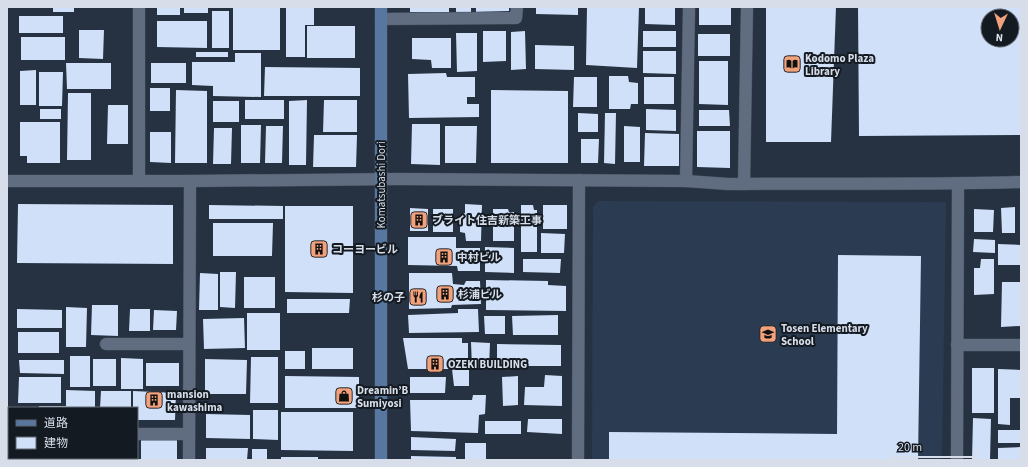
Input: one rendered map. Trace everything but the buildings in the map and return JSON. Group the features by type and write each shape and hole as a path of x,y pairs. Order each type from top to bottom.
{"street":[{"path":"139,7 139,181"},
{"name":"Komatsubashi Dori","path":"381,7 381,460"},
{"path":"381,19 516,18 517,7"},
{"path":"686,181 689,7"},
{"path":"744,184 747,7"},
{"path":"7,180 579,180 686,181 728,184 958,184 1021,182"},
{"path":"578,460 579,180"},
{"path":"189,460 190,181"},
{"path":"956,460 958,184"},
{"path":"106,344 189,344"},
{"path":"957,345 1021,345"},
{"path":"138,434 189,434"}],"shaded area":[{"name":"Tosen Elementary School","path":"598,201 946,202 942,460 592,460 593,207"}],"place":[{"name":"Kodomo Plaza Library","path":"792,64"},
{"name":"ブライト住吉新築工事","path":"419,220"},
{"name":"コーヨービル","path":"319,249"},
{"name":"中村ビル","path":"444,257"},
{"name":"杉浦ビル","path":"445,294"},
{"name":"杉の子","path":"418,297"},
{"name":"Tosen Elementary School","path":"768,334"},
{"name":"OZEKI BUILDING","path":"435,364"},
{"name":"Dreamin’B Sumiyosi","path":"344,396"},
{"name":"mansion kawashima","path":"154,400"}]}
